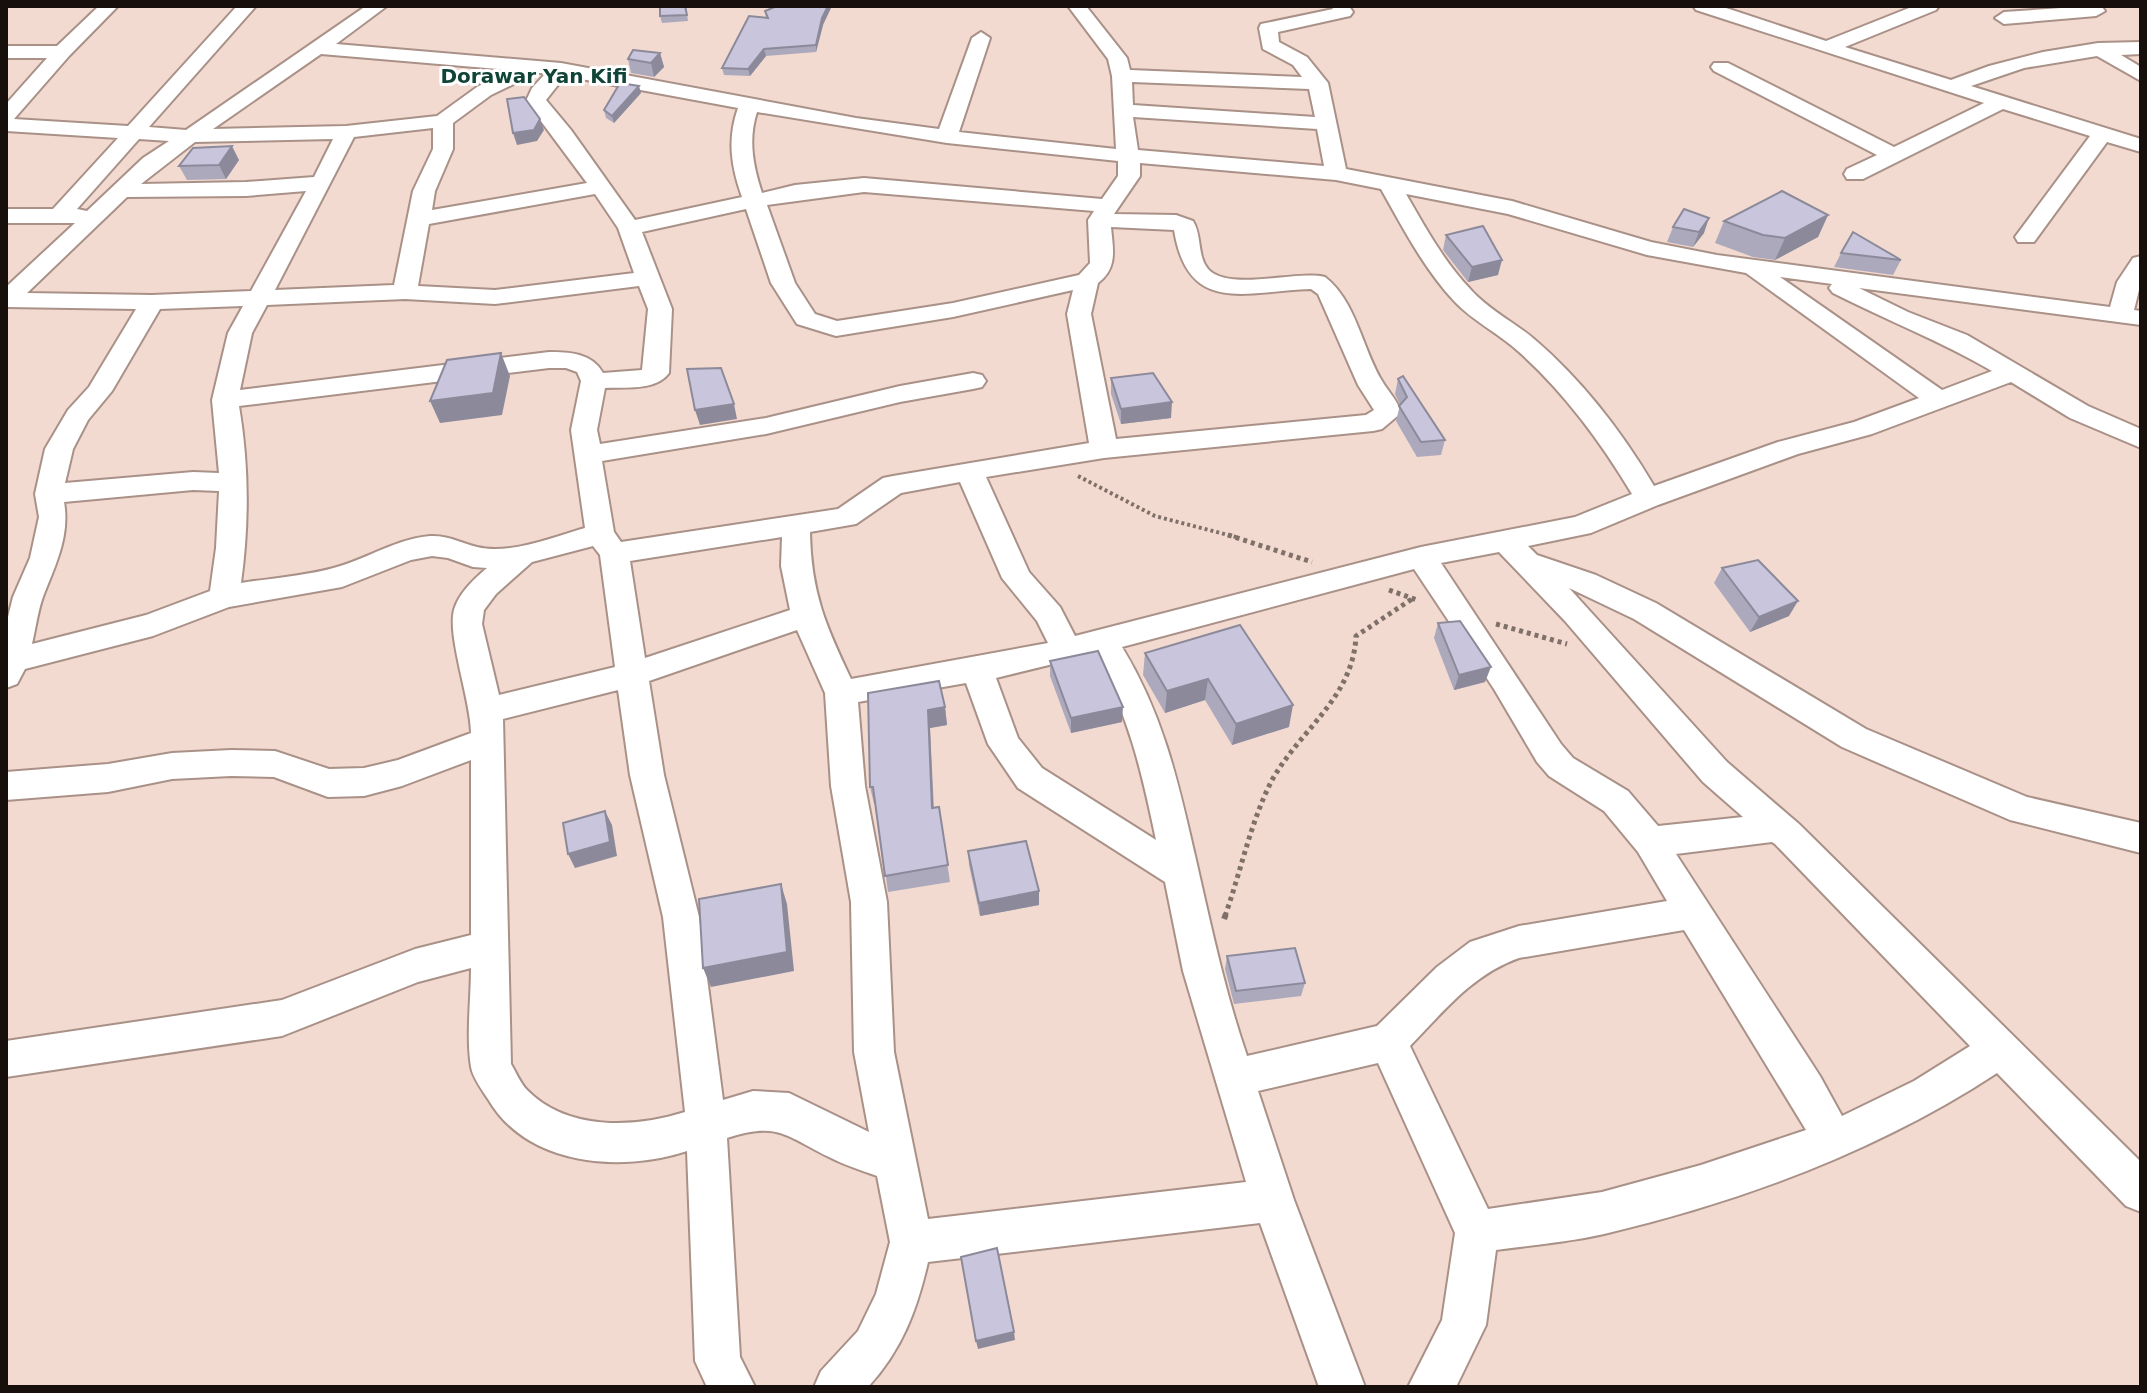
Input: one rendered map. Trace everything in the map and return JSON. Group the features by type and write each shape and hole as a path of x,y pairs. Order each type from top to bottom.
{"street":[{"path":"6,116 62,52 109,6"},
{"path":"59,216 247,6"},
{"path":"6,300 151,163 378,6"},
{"path":"750,104 741,143 744,172 783,283 806,319 836,329 953,310 1087,280 1098,272 1102,263 1103,213 1129,176 1129,157 1124,138 1122,76 1108,44 1091,27 1077,6"},
{"path":"1336,174 1318,83 1309,68 1270,45 1268,28 1344,12 1340,6"},
{"path":"1702,6 1831,46 1950,88 2141,146"},
{"path":"1831,46 1930,6"},
{"path":"2004,18 2102,16 2141,47"},
{"path":"947,137 981,38"},
{"path":"1950,88 2023,61 2098,49 2141,47"},
{"path":"319,48 561,69 842,122 947,137 1129,157 1336,174 1512,208 1647,248 1749,267 2131,317 2129,282 2141,263"},
{"path":"2098,49 2141,75"},
{"path":"6,52 62,52"},
{"path":"6,125 189,136 346,132 443,121 484,91 534,66"},
{"path":"1721,67 1894,155"},
{"path":"561,69 539,92 536,101 564,134 629,228 660,309 656,373 647,378 594,381"},
{"path":"1122,76 1318,83"},
{"path":"1855,174 2000,103"},
{"path":"1124,110 1327,124"},
{"path":"405,292 424,191 443,149 443,121"},
{"path":"224,597 231,548 233,483 231,437 225,400 240,333 346,132"},
{"path":"2026,237 2103,133"},
{"path":"121,191 246,189 321,183"},
{"path":"1389,184 1416,232 1464,297 1526,346 1576,396 1621,452 1648,498"},
{"path":"629,228 795,192 864,185 1176,222 1185,226 1191,255 1201,277 1209,282 1239,286 1317,282 1328,291 1388,413 1373,423 1104,449 893,485 846,517 796,566"},
{"path":"417,219 600,187"},
{"path":"6,216 95,216"},
{"path":"1749,267 1939,400"},
{"path":"1819,277 1899,317 1958,340 2079,412 2141,439"},
{"path":"6,300 152,302 405,292 495,297 647,278"},
{"path":"1087,280 1079,314 1104,449"},
{"path":"1958,340 1987,298"},
{"path":"152,302 99,391 77,416 59,449 49,494 53,517 45,558 17,598 10,668 153,625 224,597 342,577 405,551 432,546 453,548 473,557 522,555 607,544 738,534 846,517"},
{"path":"225,400 549,360 569,360 587,367 594,381 584,430 633,674 647,775 681,917 706,1122 718,1361 732,1387"},
{"path":"841,693 1016,663 1421,557 1515,551 1648,498 1788,448 1863,428 2012,373"},
{"path":"589,454 766,426 900,394 973,381"},
{"path":"970,472 1017,578 1049,615 1125,679 1154,750 1202,971 1273,1200 1342,1387"},
{"path":"49,494 193,481 233,483"},
{"path":"796,525 796,566 806,616 841,693 848,786 869,902 874,1052 911,1242 897,1299 874,1347 837,1387"},
{"path":"738,534 796,566"},
{"path":"1515,551 1576,613 1715,772 1779,827 2141,1191"},
{"path":"1515,551 1645,611 1854,738 2022,810 2141,838"},
{"path":"522,555 485,586 469,608 467,624 487,726 492,946 491,1068 513,1104 562,1136 622,1144 672,1136 706,1122 753,1110 789,1113 845,1144 894,1161"},
{"path":"1421,557 1505,681 1549,753 1561,767 1616,801 1650,842 1692,913 1806,1089 1834,1141"},
{"path":"6,786 108,778 172,766 231,763 275,764 328,783 364,782 402,773 487,726 806,616"},
{"path":"977,669 1004,744 1030,778 1180,873"},
{"path":"1650,842 1779,827"},
{"path":"1234,1078 1388,1042 1450,979 1483,954 1519,942 1692,913"},
{"path":"6,1059 282,1018 415,966 492,946"},
{"path":"1388,1042 1477,1232 1464,1325 1431,1387"},
{"path":"1477,1232 1602,1213 1701,1186 1834,1141 1928,1095 1999,1049"},
{"path":"911,1242 1273,1200"}],"path":[{"path":"1223,923 1247,836 1283,762 1345,687 1357,653 1356,636 1421,594"}],"building":[{"path":"660,6 685,6 687,15 660,16"},
{"path":"777,6 828,6 816,45 764,49 748,69 722,68 749,16 768,18 765,11"},
{"path":"633,50 660,53 651,63 628,59"},
{"path":"620,83 639,86 612,116 604,110"},
{"path":"524,97 540,119 534,130 513,133 507,99"},
{"path":"232,146 219,165 179,166 193,148"},
{"path":"1782,191 1828,215 1785,238 1763,235 1724,221"},
{"path":"1684,209 1709,218 1699,232 1673,227"},
{"path":"1483,226 1502,260 1472,267 1446,235"},
{"path":"1853,232 1901,260 1841,253"},
{"path":"501,353 493,393 430,401 447,360"},
{"path":"721,368 734,404 695,410 687,369"},
{"path":"1153,373 1172,402 1121,409 1111,378"},
{"path":"1403,376 1445,440 1421,442 1399,406 1407,397 1398,379"},
{"path":"1758,560 1798,601 1759,617 1722,568"},
{"path":"1460,621 1491,667 1459,675 1438,623"},
{"path":"1240,625 1293,705 1236,724 1208,679 1167,691 1145,653"},
{"path":"1098,651 1123,707 1071,718 1050,661"},
{"path":"939,681 945,707 928,710 932,808 939,807 948,865 885,876 873,787 870,787 868,693"},
{"path":"605,811 610,842 568,854 563,823"},
{"path":"1026,841 1039,891 979,903 968,851"},
{"path":"781,884 787,952 703,968 699,899"},
{"path":"1295,948 1305,983 1236,991 1227,956"},
{"path":"997,1248 1014,1332 976,1341 961,1257"}],"district":[{"name":"Dorawar Yan Kifi","path":"534,76"}]}
